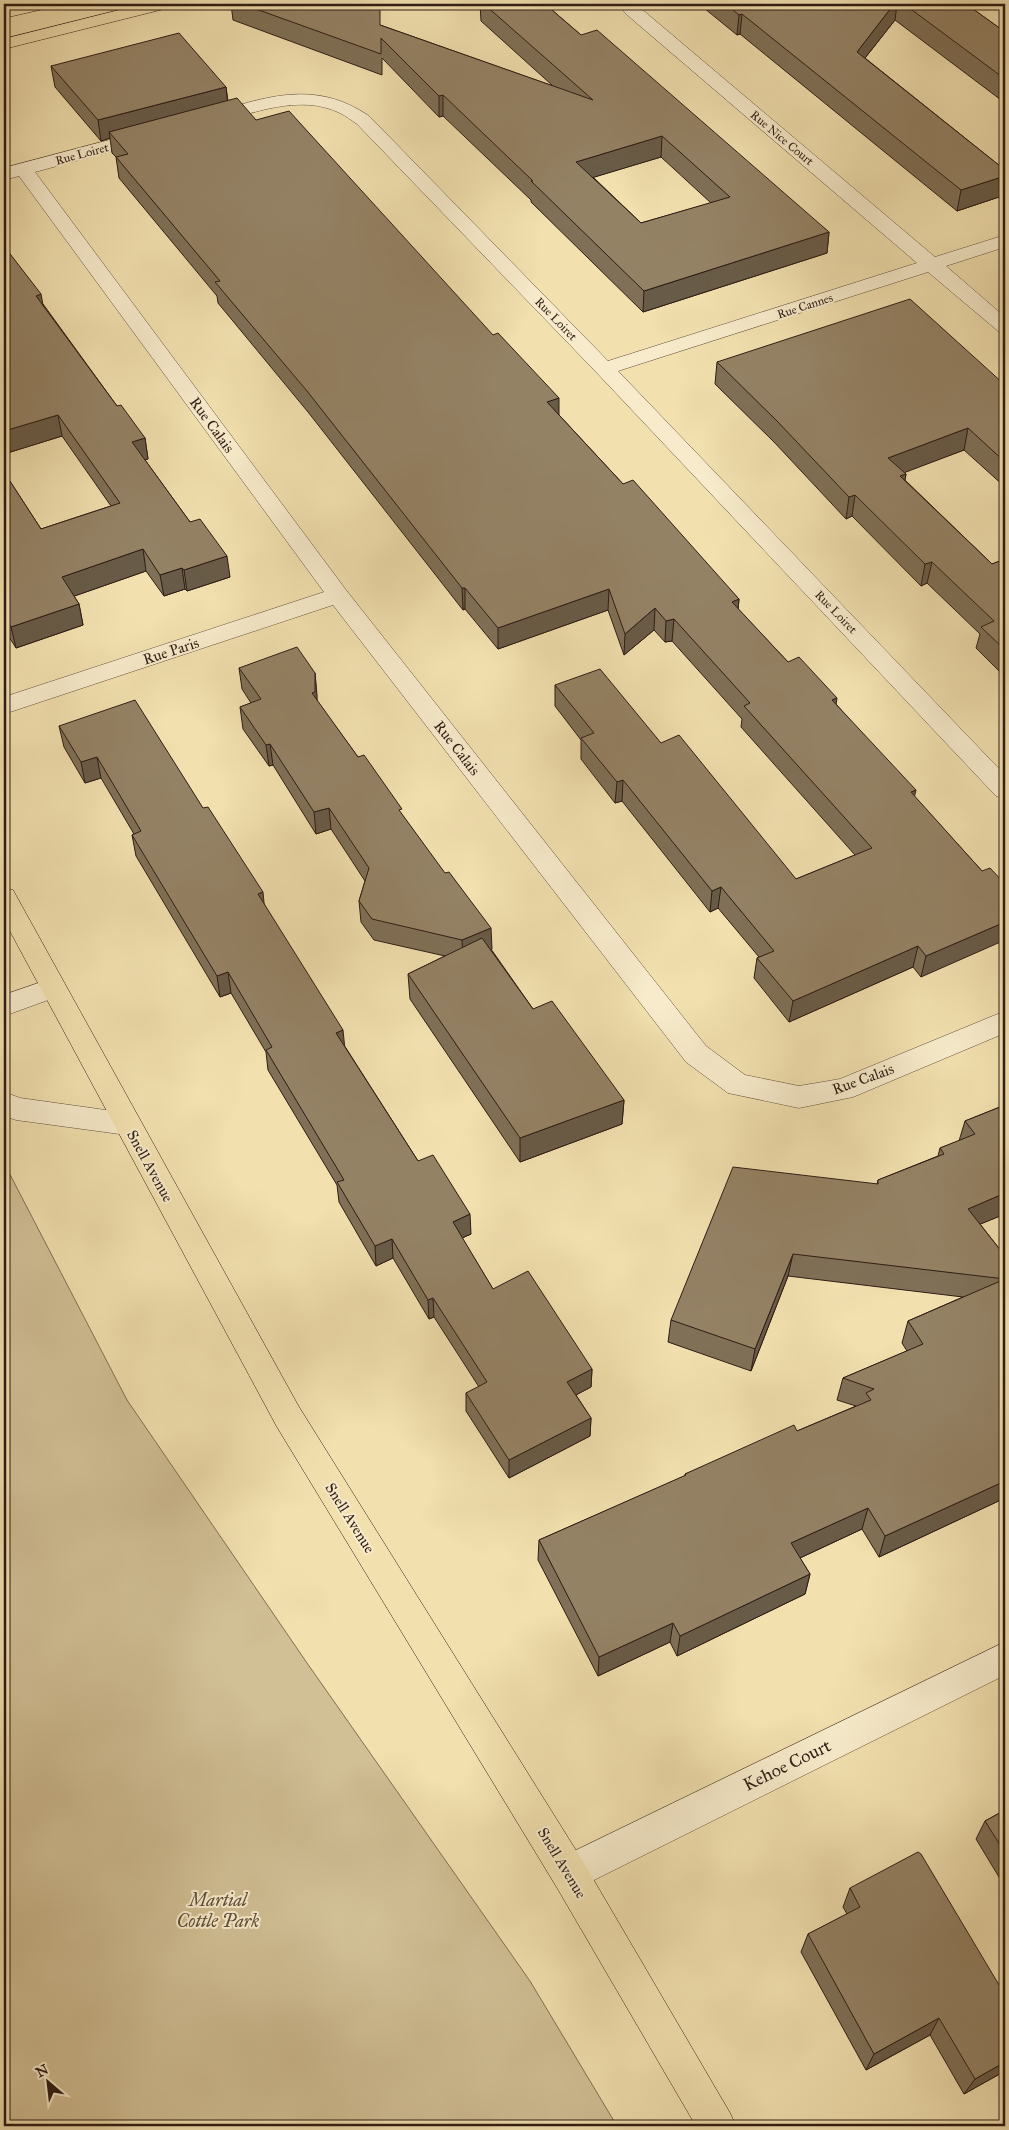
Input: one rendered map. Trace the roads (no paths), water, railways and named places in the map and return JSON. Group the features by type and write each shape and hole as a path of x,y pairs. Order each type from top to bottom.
{"main road":[{"path":"4,13 42,4"},
{"path":"4,44 162,4"},
{"name":"Snell Avenue","path":"4,897 288,1416 568,1874 717,2126"}],"street":[{"name":"Rue Nice Court","path":"632,10 1005,327"},
{"name":"Rue Loiret","path":"192,124 268,104 295,100 322,101 346,109 363,120 604,369 1005,790"},
{"name":"Rue Loiret","path":"13,172 164,132"},
{"name":"Rue Calais","path":"13,172 338,595 696,1054 738,1085 800,1097 843,1089 1005,1022"},
{"name":"Rue Cannes","path":"604,369 1005,241"},
{"name":"Rue Paris","path":"4,706 338,595"},
{"path":"4,1006 53,988"},
{"path":"4,1103 16,1109 127,1124"},
{"name":"Kehoe Court","path":"568,1874 1005,1658"}],"park label":[{"name":"Martial Cottle Park","path":"218,1910"}]}
